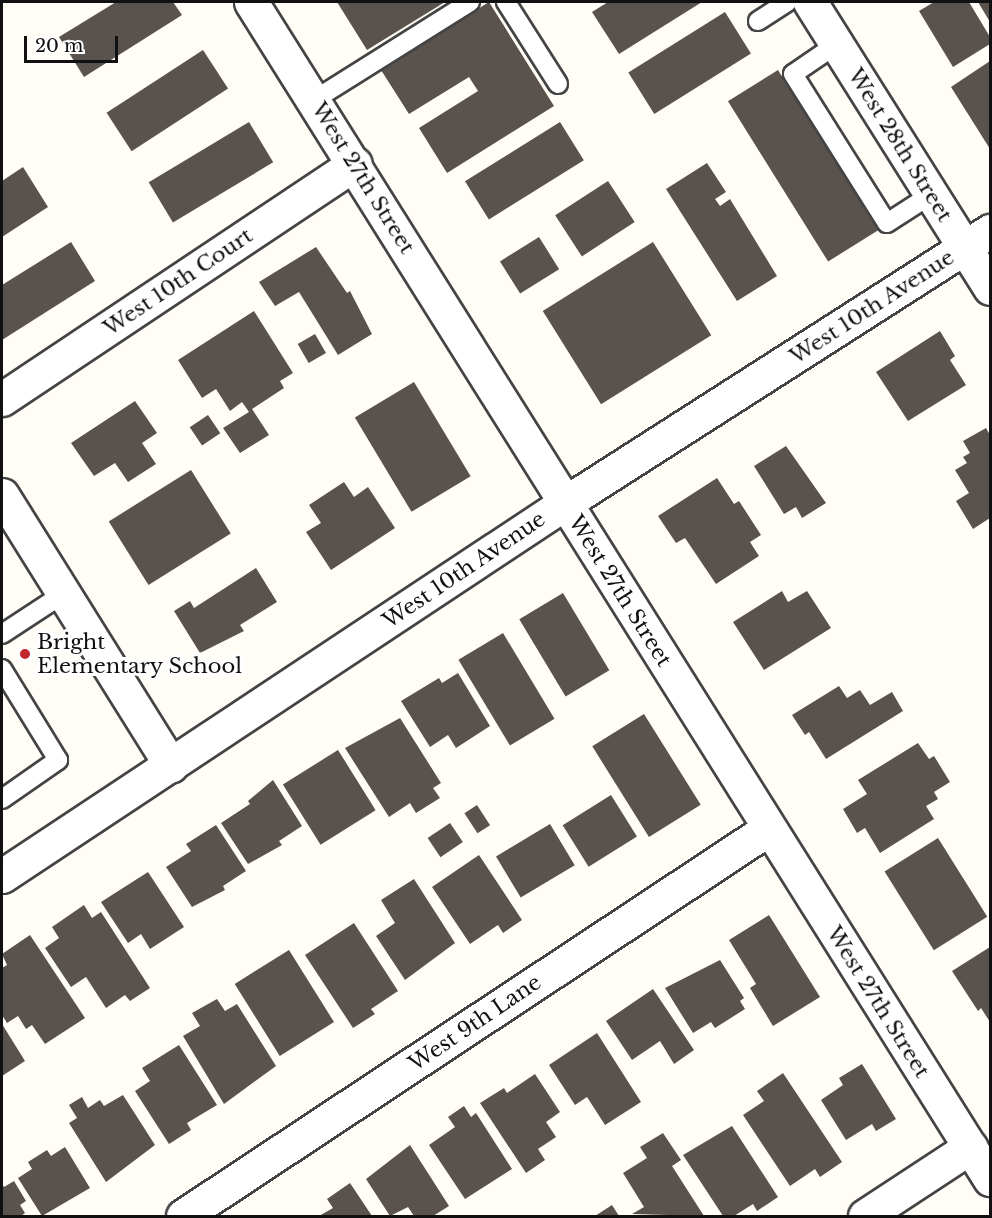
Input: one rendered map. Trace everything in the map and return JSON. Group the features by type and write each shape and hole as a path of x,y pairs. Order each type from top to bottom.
{"street":[{"name":"West 27th Street","path":"251,2 355,164 768,829 990,1179"},
{"name":"West 28th Street","path":"810,2 932,194 978,239 990,288"},
{"name":"West 10th Court","path":"2,399 355,164"},
{"name":"West 10th Avenue","path":"2,876 565,502 978,239"},
{"path":"2,495 171,765"},
{"name":"West 9th Lane","path":"183,1216 768,829"},
{"path":"865,1216 970,1147"}],"lane":[{"path":"314,100 470,2"},
{"path":"506,2 558,84"},
{"path":"758,21 787,2"},
{"path":"837,44 792,74 887,224 932,194"},
{"path":"2,634 63,594"},
{"path":"2,669 58,760 2,799"}],"building":[{"path":"116,2 173,2 182,15 84,77 59,37"},
{"path":"337,2 445,2 367,50"},
{"path":"489,2 554,106 447,173 419,128 478,91 469,77 409,114 381,70"},
{"path":"608,2 702,2 619,54 592,12"},
{"path":"934,2 969,2 990,37 990,44 953,67 919,11"},
{"path":"978,2 990,2 990,22"},
{"path":"725,12 751,54 654,114 628,72"},
{"path":"203,50 228,89 132,151 107,113"},
{"path":"990,61 990,149 951,87"},
{"path":"778,70 878,230 828,262 728,101"},
{"path":"249,122 273,162 173,223 149,182"},
{"path":"560,122 584,160 489,220 465,181"},
{"path":"707,163 726,192 715,199 720,206 730,199 777,276 737,301 666,189"},
{"path":"23,167 48,207 2,237 2,181"},
{"path":"608,181 635,222 582,256 555,215"},
{"path":"539,237 559,269 520,294 500,261"},
{"path":"71,242 95,281 2,340 2,285"},
{"path":"653,242 711,335 601,404 543,311"},
{"path":"316,247 347,293 350,291 372,334 338,355 299,292 275,306 259,282"},
{"path":"254,311 293,373 280,381 284,388 252,409 269,435 240,453 223,428 249,412 242,402 230,411 216,389 202,398 178,360"},
{"path":"940,331 955,356 950,360 966,385 908,421 876,372"},
{"path":"315,334 326,353 309,363 298,344"},
{"path":"414,382 471,476 412,512 355,418"},
{"path":"135,401 157,433 142,443 156,464 128,482 115,463 94,476 71,443"},
{"path":"208,415 220,433 202,446 190,427"},
{"path":"986,428 990,435 990,518 973,529 956,501 969,493 955,470 967,463 963,457 970,453 963,441"},
{"path":"786,446 826,503 802,518 796,507 784,514 754,466"},
{"path":"191,470 231,534 148,585 109,521"},
{"path":"717,478 734,504 739,501 761,535 750,542 759,556 716,584 685,538 676,543 658,516"},
{"path":"344,482 354,497 368,487 395,528 331,570 306,532 321,523 309,505"},
{"path":"256,568 277,602 240,625 244,631 200,653 174,611 190,601 194,608"},
{"path":"782,591 788,602 807,591 831,628 764,670 733,622"},
{"path":"563,593 609,670 566,696 519,619"},
{"path":"503,633 555,719 510,745 458,660"},
{"path":"458,673 490,726 456,748 448,735 430,747 401,701 439,678 442,683"},
{"path":"839,686 847,698 860,690 870,705 892,692 903,711 826,759 809,732 805,735 792,715"},
{"path":"644,714 701,805 649,837 592,746"},
{"path":"400,718 441,783 433,788 440,798 416,813 410,803 389,817 345,748"},
{"path":"918,743 929,759 934,756 950,782 934,792 938,799 926,806 934,819 880,853 865,828 857,833 843,809 867,794 858,780"},
{"path":"338,750 376,810 321,845 283,784"},
{"path":"273,780 302,826 279,841 282,845 248,864 221,823 250,804 248,801"},
{"path":"611,795 637,837 589,867 563,825"},
{"path":"477,805 490,825 477,833 464,813"},
{"path":"450,823 463,842 440,857 428,838"},
{"path":"550,824 575,865 521,898 496,856"},
{"path":"216,825 246,871 223,886 225,890 192,907 166,867 191,851 186,844"},
{"path":"938,838 987,917 934,950 885,871"},
{"path":"479,855 522,920 503,933 498,925 470,944 432,887"},
{"path":"148,872 184,927 150,949 141,934 128,943 101,902"},
{"path":"414,879 455,943 405,980 376,936 395,923 381,900"},
{"path":"84,905 92,918 101,912 150,988 130,1001 125,995 106,1008 86,977 71,987 45,948 59,938 52,927"},
{"path":"769,915 820,997 773,1026 750,988 756,984 729,940"},
{"path":"354,923 398,991 371,1009 375,1014 353,1028 305,955"},
{"path":"30,935 85,1018 45,1044 32,1025 26,1029 18,1016 7,1023 2,1015 2,968 7,965 2,954"},
{"path":"990,947 990,1022 981,1008 978,1011 952,971"},
{"path":"289,950 334,1022 280,1056 235,984"},
{"path":"720,960 744,998 740,1001 745,1009 715,1028 711,1022 693,1033 665,988"},
{"path":"653,989 694,1050 674,1064 660,1041 632,1060 606,1021"},
{"path":"217,999 225,1011 237,1004 276,1066 224,1104 183,1036 200,1026 192,1013"},
{"path":"2,1024 25,1061 2,1076"},
{"path":"597,1033 641,1102 605,1125 587,1097 575,1105 549,1065"},
{"path":"179,1045 217,1105 187,1123 191,1130 169,1144 135,1091 150,1081 142,1068"},
{"path":"862,1064 896,1119 876,1131 872,1124 846,1140 821,1100 843,1085 839,1078"},
{"path":"783,1073 842,1162 820,1177 815,1169 790,1186 743,1115 764,1101 757,1091"},
{"path":"535,1074 560,1112 546,1122 556,1137 538,1149 545,1160 526,1173 480,1103 504,1088 507,1093"},
{"path":"123,1095 155,1145 106,1182 69,1123 77,1118 69,1105 82,1097 88,1108 100,1100 104,1106"},
{"path":"464,1106 471,1117 476,1113 512,1169 465,1199 429,1145 455,1127 448,1117"},
{"path":"732,1126 778,1197 757,1211 753,1204 734,1216 723,1216 683,1155"},
{"path":"663,1133 681,1160 672,1166 704,1216 632,1214 644,1207 623,1173 647,1158 640,1147"},
{"path":"410,1145 449,1206 433,1216 414,1216 408,1207 390,1216 366,1179"},
{"path":"65,1147 90,1188 42,1216 18,1178 32,1169 28,1162 47,1150 51,1156"},
{"path":"14,1181 26,1201 20,1205 25,1213 21,1216 2,1216 2,1184 4,1187"},
{"path":"350,1183 372,1216 319,1216 333,1208 327,1199"},
{"path":"612,1205 619,1216 595,1216"}],"place":[{"name":"Bright Elementary School","path":"25,654"}]}
